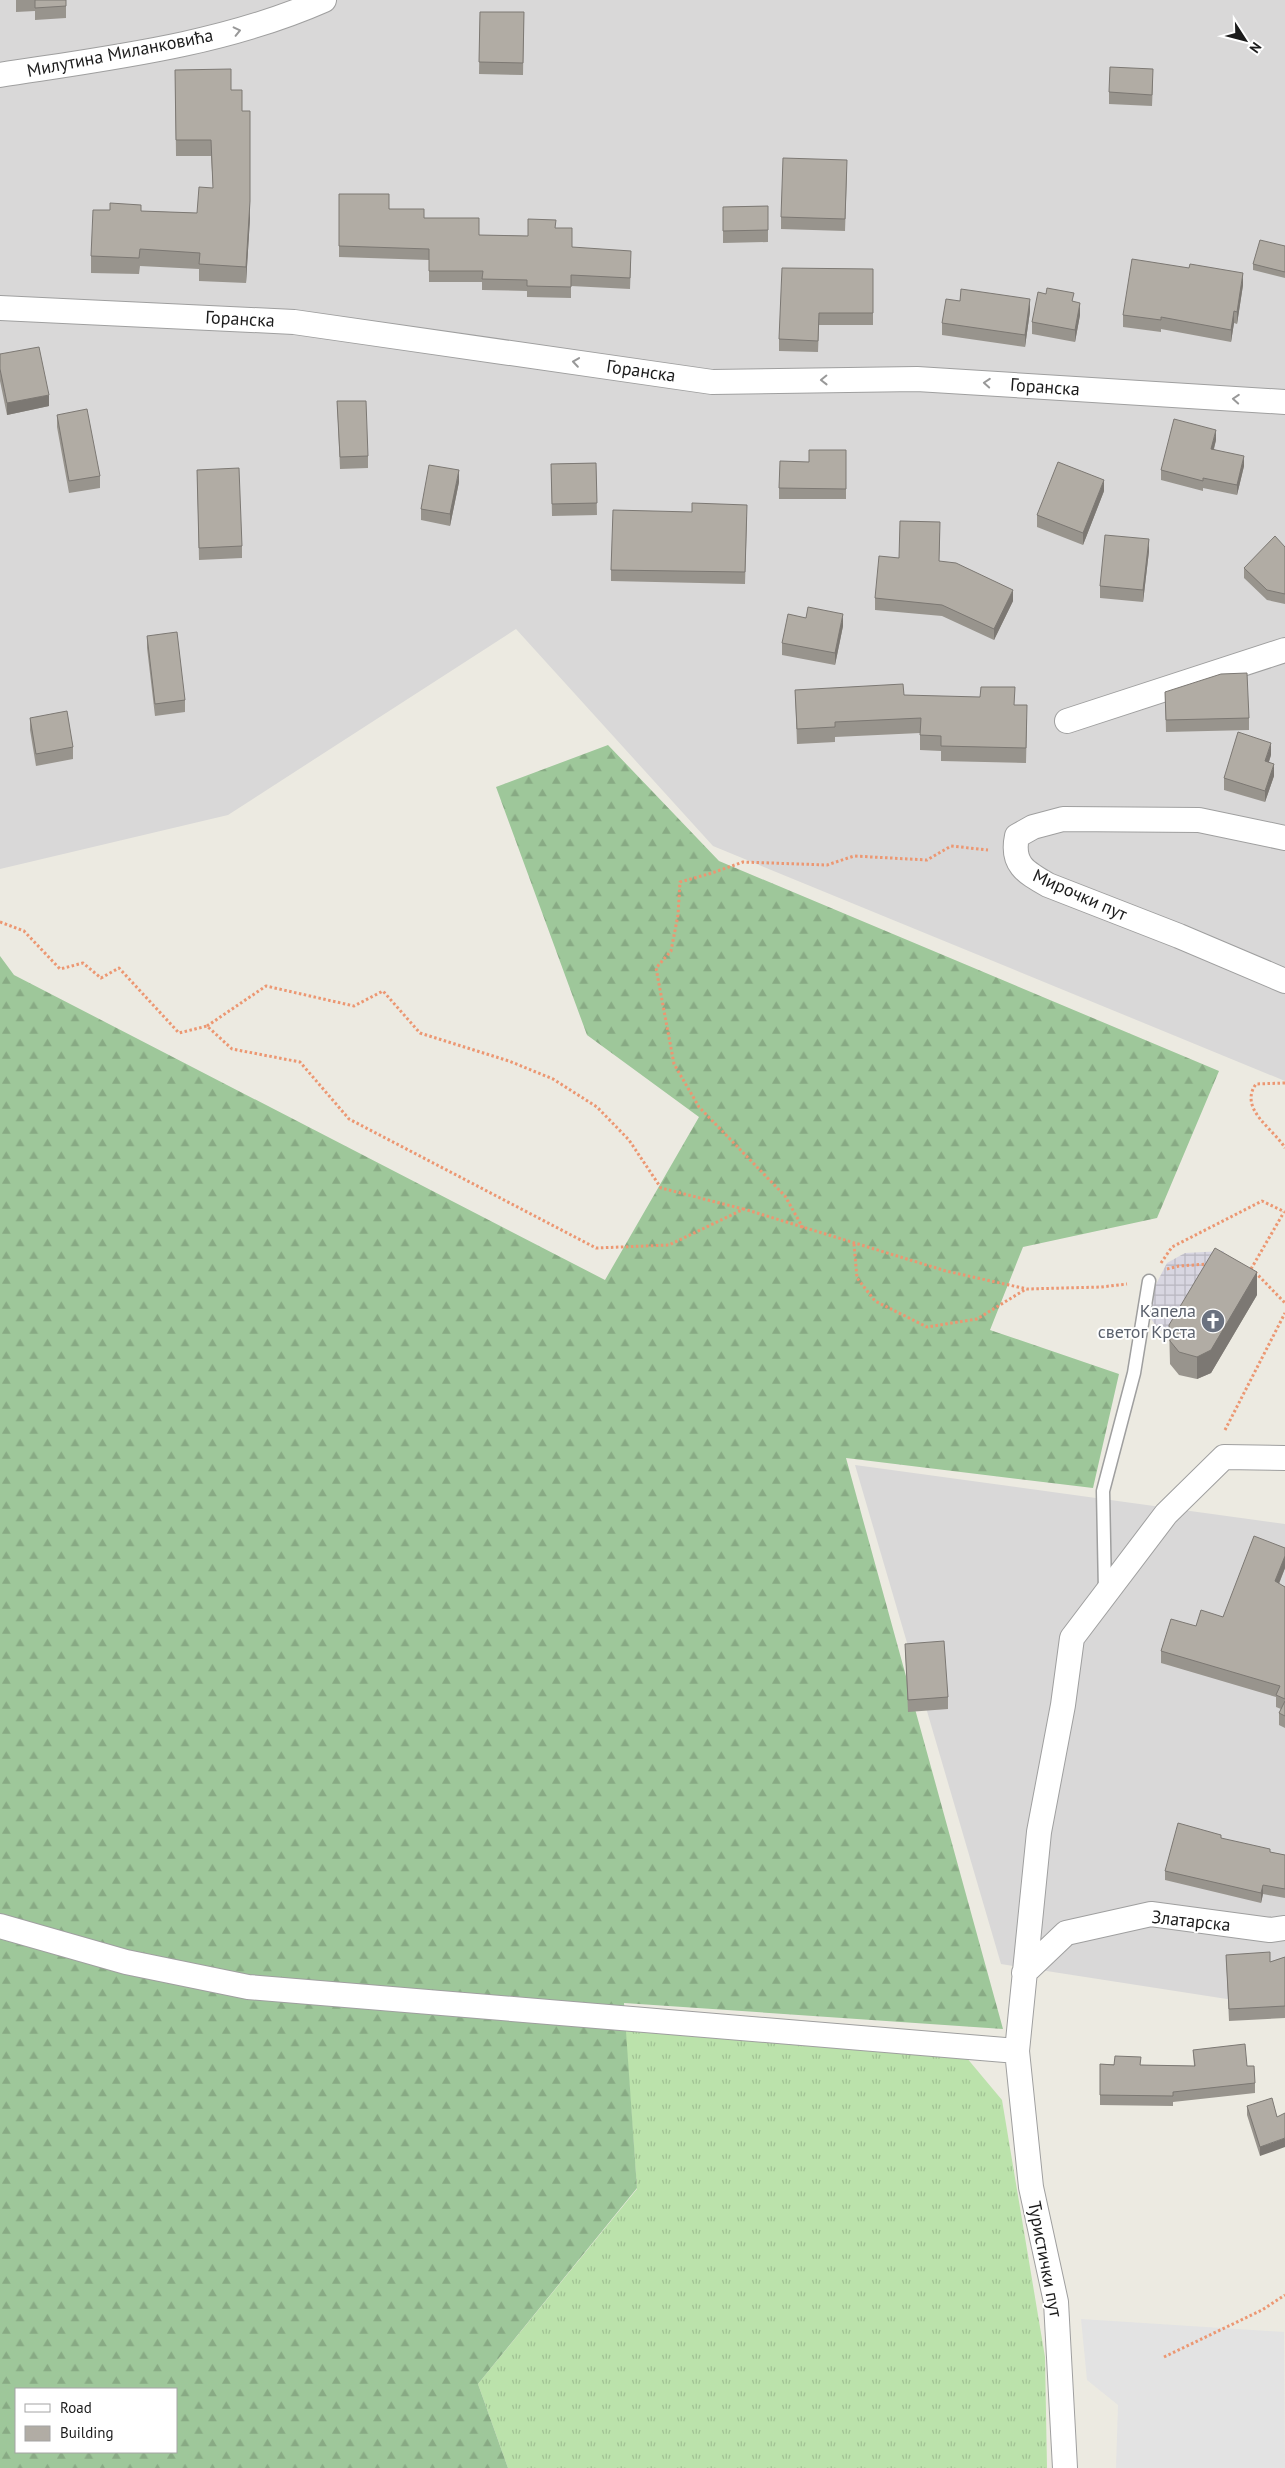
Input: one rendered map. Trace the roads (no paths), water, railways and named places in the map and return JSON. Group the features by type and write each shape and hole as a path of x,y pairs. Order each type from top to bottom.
{"street":[{"name":"Милутина Миланковића","path":"0,75 154,50 256,26 324,0"},
{"name":"Горанска","path":"0,308 294,322 712,382 917,379 1285,402"},
{"path":"1067,721 1285,650"},
{"name":"Мирочки пут","path":"1285,838 1199,820 1063,819 1033,826 1017,836 1014,851 1020,865 1030,875 1048,885 1179,936 1285,981"},
{"name":"Туристички пут","path":"1065,2468 1056,2302 1030,2187 1017,2051 1039,1832 1063,1706 1072,1638 1166,1514 1224,1457 1285,1458"},
{"name":"Златарска","path":"1024,1973 1066,1934 1151,1914 1270,1930 1285,1928"},
{"path":"0,1926 126,1962 248,1987 1017,2051"}],"lane":[{"path":"1105,1595 1103,1491 1134,1373 1149,1282"}],"place":[{"name":"Капела светог Крста","path":"1213,1321"}]}
